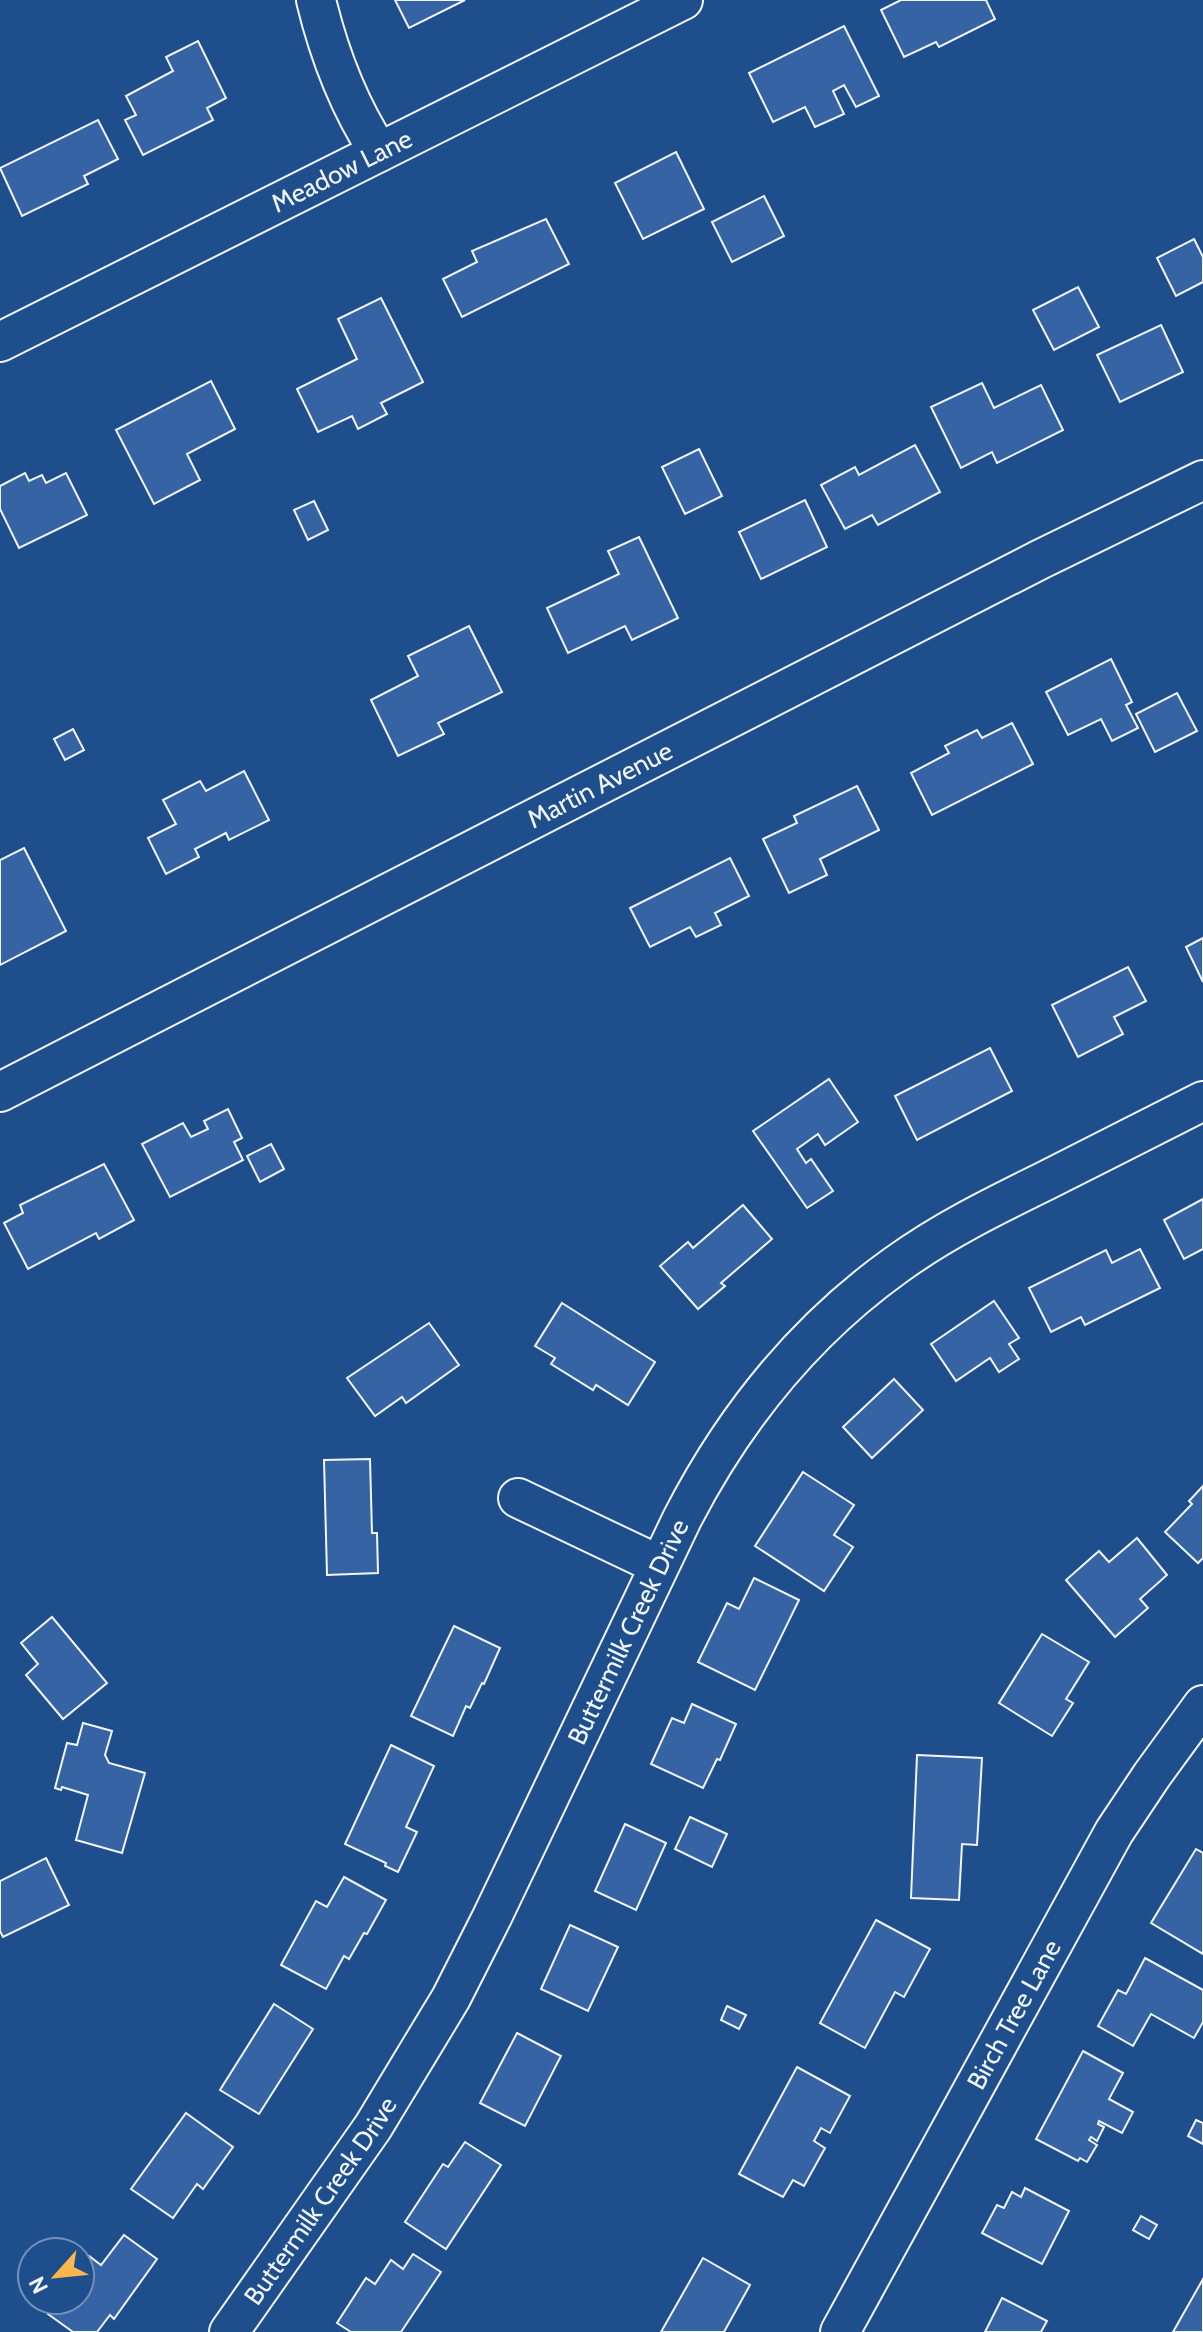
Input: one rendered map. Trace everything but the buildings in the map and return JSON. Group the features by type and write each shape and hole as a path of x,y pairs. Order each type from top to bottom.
{"street":[{"path":"316,0 328,46 345,88 379,152"},
{"name":"Meadow Lane","path":"0,342 683,0"},
{"name":"Martin Avenue","path":"0,1092 1041,559 1203,480"},
{"name":"Buttermilk Creek Drive","path":"229,2332 357,2151 429,2037 492,1917 698,1486 744,1415 807,1342 860,1293 899,1263 960,1224 1203,1101"},
{"path":"518,1498 659,1565"},
{"name":"Birch Tree Lane","path":"840,2332 1114,1832 1203,1705"}]}
